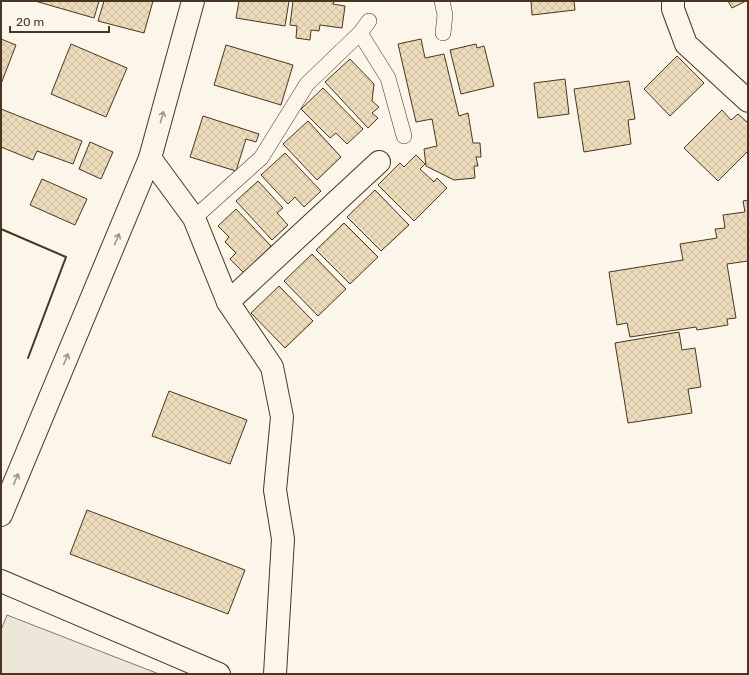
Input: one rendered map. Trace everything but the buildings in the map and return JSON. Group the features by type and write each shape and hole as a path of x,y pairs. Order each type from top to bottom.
{"street":[{"path":"1,515 150,158 193,1"},
{"path":"673,1 673,9 686,44 748,101"},
{"path":"150,158 194,218 228,302 272,366 282,417 275,490 282,539 275,674"},
{"path":"228,302 378,162"},
{"path":"1,582 219,674"}],"lane":[{"path":"442,1 445,15 443,34"},
{"path":"194,218 262,158 307,84 360,33 369,21"},
{"path":"360,33 388,78 404,136"}],"shaded area":[{"path":"7,615 159,674 1,674 1,630"}],"wall":[{"path":"1,229 66,257 28,358"}]}
